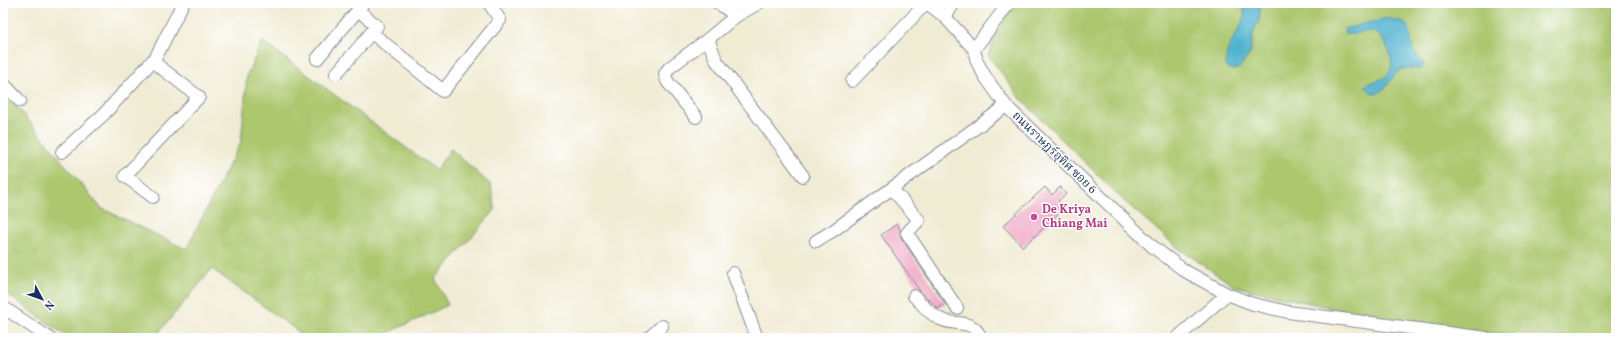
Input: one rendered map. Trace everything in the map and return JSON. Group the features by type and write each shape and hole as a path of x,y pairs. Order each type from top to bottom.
{"street":[{"path":"62,152 104,114 152,61 182,3"},
{"path":"372,33 443,91 500,20 489,3"},
{"path":"718,3 736,16"},
{"path":"696,117 667,81 665,74 669,68 736,16 759,3"},
{"path":"852,81 926,3"},
{"name":"ถนนราษฎร์อุทิศ ซอย 6","path":"926,3 945,18 974,48 980,67 1006,106 1154,247 1185,271 1227,294 1253,304 1288,312 1486,338"},
{"path":"945,18 954,3"},
{"path":"974,48 1009,3"},
{"path":"317,59 360,6 377,26 336,74"},
{"path":"708,39 716,60 803,176"},
{"path":"152,61 199,97 125,176 153,196"},
{"path":"3,84 20,101"},
{"path":"816,241 1006,106"},
{"path":"892,188 919,220 907,233 957,308"},
{"path":"733,272 757,338"},
{"path":"1177,338 1227,294"},
{"path":"914,296 938,319 970,325 978,331 980,338"},
{"path":"3,307 49,338"},
{"path":"649,338 662,326"},
{"path":"1397,327 1412,338"}],"green space":[{"path":"1015,3 1616,3 1616,338 1577,338 1492,333 1363,315 1234,286 1178,248 1122,199 1020,98 988,55 996,33"},
{"path":"262,41 436,170 451,149 491,185 495,210 435,279 448,305 377,338 295,338 299,332 212,269 154,338 69,338 3,291 3,90 101,208 186,249 241,142 247,75"}],"water":[{"path":"1243,3 1261,3 1259,20 1254,30 1250,54 1239,68 1233,70 1227,67 1226,59 1231,43 1243,20"},
{"path":"1387,18 1401,21 1409,27 1414,51 1417,57 1424,64 1421,69 1400,69 1384,89 1375,93 1370,91 1365,86 1384,78 1390,71 1391,57 1387,47 1381,38 1375,33 1361,32 1345,34 1344,29"}],"building":[{"name":"De Kriya Chiang Mai","path":"1045,187 1052,195 1060,187 1066,194 1058,201 1065,208 1023,247 1003,226"},
{"path":"897,224 901,237 945,304 938,309 920,291 881,235"}],"place":[{"name":"De Kriya Chiang Mai","path":"1034,217"}]}
